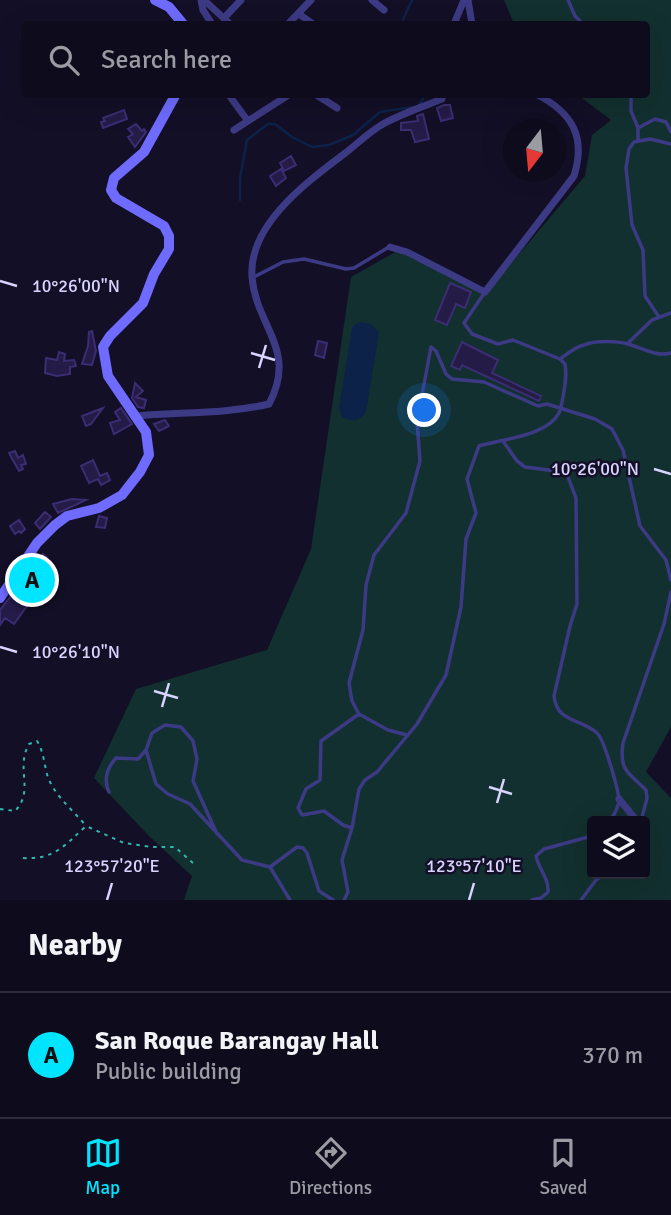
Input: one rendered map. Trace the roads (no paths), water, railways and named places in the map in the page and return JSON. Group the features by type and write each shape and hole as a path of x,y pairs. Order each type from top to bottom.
{"street":[{"path":"155,0 169,7 181,21"},
{"path":"203,0 227,21 241,0"},
{"path":"203,0 203,10 210,21"},
{"path":"292,21 311,0"},
{"path":"372,0 384,10"},
{"path":"456,21 466,0"},
{"path":"466,0 471,21"},
{"path":"299,14 309,21"},
{"path":"0,598 37,543 55,525 68,516 99,508 122,495 140,472 149,454 146,432 108,376 103,347 110,336 143,303 154,274 169,249 169,236 164,226 116,198 111,190 114,178 144,152 174,98"},
{"path":"231,98 248,121"},
{"path":"234,130 284,98"},
{"path":"321,98 337,108"},
{"path":"136,416 242,410 269,404 278,388 279,364 276,344 258,301 252,278 253,254 260,239 272,220 301,187 382,125 442,98"},
{"path":"390,247 407,252 485,292 574,176 580,156 576,131 564,115 541,98"},
{"path":"476,288 499,276"},
{"path":"619,799 634,816"}],"lane":[{"path":"568,0 580,21"},
{"path":"631,98 638,141"},
{"path":"638,128 655,119 666,122 671,132 669,142 650,139 634,142 629,149 626,168 632,225 643,250 645,296 659,317"},
{"path":"252,278 283,262 304,259 346,269 354,268 390,247"},
{"path":"345,900 348,892 342,860 352,828 359,789 408,735 446,675 461,607 466,539 476,513 467,479 479,446 503,441 549,425 561,408 567,376 565,364 560,359 513,340 498,344 472,334 464,323 485,292"},
{"path":"627,344 652,320 671,313"},
{"path":"560,359 583,345 627,344 647,352 664,355 671,353"},
{"path":"408,735 388,730 359,714 352,701 349,683 363,630 366,585 374,555 406,513 420,461 417,422 431,347 436,351 446,374 452,379 484,382 537,406 547,404 561,408 595,419 612,429 623,450 640,526 666,560 671,580"},
{"path":"503,441 517,461 525,467 563,472 568,477 576,498 577,604 554,696 555,706 562,715 591,728 600,736 619,799 614,816"},
{"path":"641,816 647,798 646,790 624,770 621,759 664,624 671,592"},
{"path":"352,828 343,825 324,811 302,815 298,808 306,789 320,780 321,741 359,714"},
{"path":"109,792 106,777 116,758 138,759 146,750 152,733 165,725 181,727 193,741 197,759 193,781 217,834"},
{"path":"146,750 156,784 167,794 190,804 242,860 270,867 290,900"},
{"path":"531,900 541,898 548,892 549,883 537,864 536,856 544,849 587,837"},
{"path":"270,867 297,847 303,848 319,891 333,900"},
{"path":"581,900 598,879"}],"water":[{"path":"362,322 371,324 379,333 366,412 361,418 352,420 342,417 339,408 352,328"}],"waterway":[{"path":"402,21 412,0"},
{"path":"419,105 423,98"},
{"path":"240,200 240,178 247,140 268,124 275,124 312,147 329,145 353,135 380,112 413,107"}],"place":[{"name":"San Roque Barangay Hall","path":"32,580"}]}
